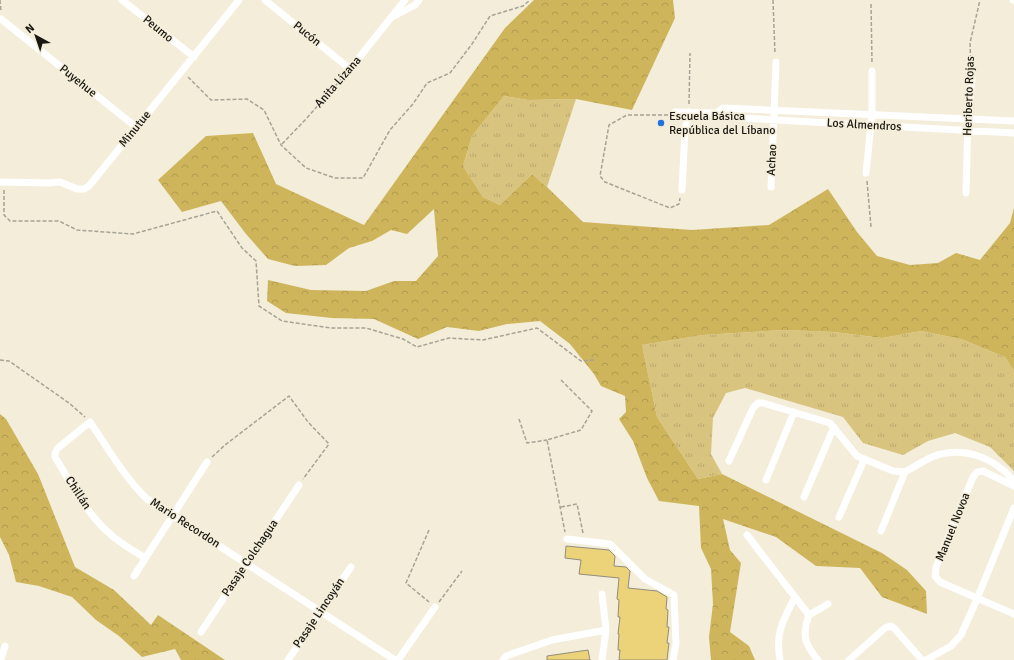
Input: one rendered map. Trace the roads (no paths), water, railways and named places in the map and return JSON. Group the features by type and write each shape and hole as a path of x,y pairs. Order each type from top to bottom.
{"street":[{"name":"Peumo","path":"122,0 194,57"},
{"name":"Minutue","path":"2,182 60,182 77,189 84,189 89,186 239,0"},
{"name":"Pucón","path":"265,0 350,69"},
{"name":"Anita Lizana","path":"350,69 405,0"},
{"name":"Anita Lizana","path":"392,17 414,2"},
{"name":"Puyehue","path":"1,19 136,127"},
{"name":"Achao","path":"771,187 776,62"},
{"path":"866,173 872,114 872,71"},
{"name":"Heriberto Rojas","path":"966,193 968,119 972,79"},
{"name":"Los Almendros","path":"675,112 716,112 723,108 1014,121"},
{"path":"682,190 685,130 689,112"},
{"name":"Los Almendros","path":"716,112 723,117 1014,133"},
{"path":"729,461 753,408 758,403 763,403 830,423 857,456 893,471 905,472 931,457 946,452 974,453 989,460 1008,474 1014,481"},
{"path":"766,480 794,412"},
{"name":"Mario Recordon","path":"90,422 138,490 147,498 395,660"},
{"name":"Chillán","path":"90,422 58,448 55,453 55,457 77,492 101,525 110,534 145,558"},
{"path":"804,497 834,427"},
{"path":"839,518 864,460"},
{"path":"134,576 207,462"},
{"name":"Manuel Novoa","path":"977,599 940,582 935,576 936,567 973,477 977,472 983,471 1014,486"},
{"path":"881,531 905,472"},
{"name":"Pasaje Colchagua","path":"201,632 298,485"},
{"path":"926,660 951,646 961,635 1012,518 1014,508"},
{"path":"747,535 809,614"},
{"path":"567,539 610,544 645,579 674,595 676,643 673,660"},
{"name":"Pasaje Lincoyán","path":"288,660 351,567"},
{"path":"602,594 606,630 602,660"},
{"path":"780,660 778,650 779,631 795,597"},
{"path":"977,599 1014,614"},
{"path":"818,660 807,646 805,628 809,614 828,604"},
{"path":"398,660 435,607"},
{"path":"849,660 885,628 890,626 894,628 922,660"},
{"path":"503,660 506,656 552,640 606,630"},
{"path":"1,660 5,646"}],"place":[{"name":"Escuela Básica República del Líbano","path":"661,123"}]}
